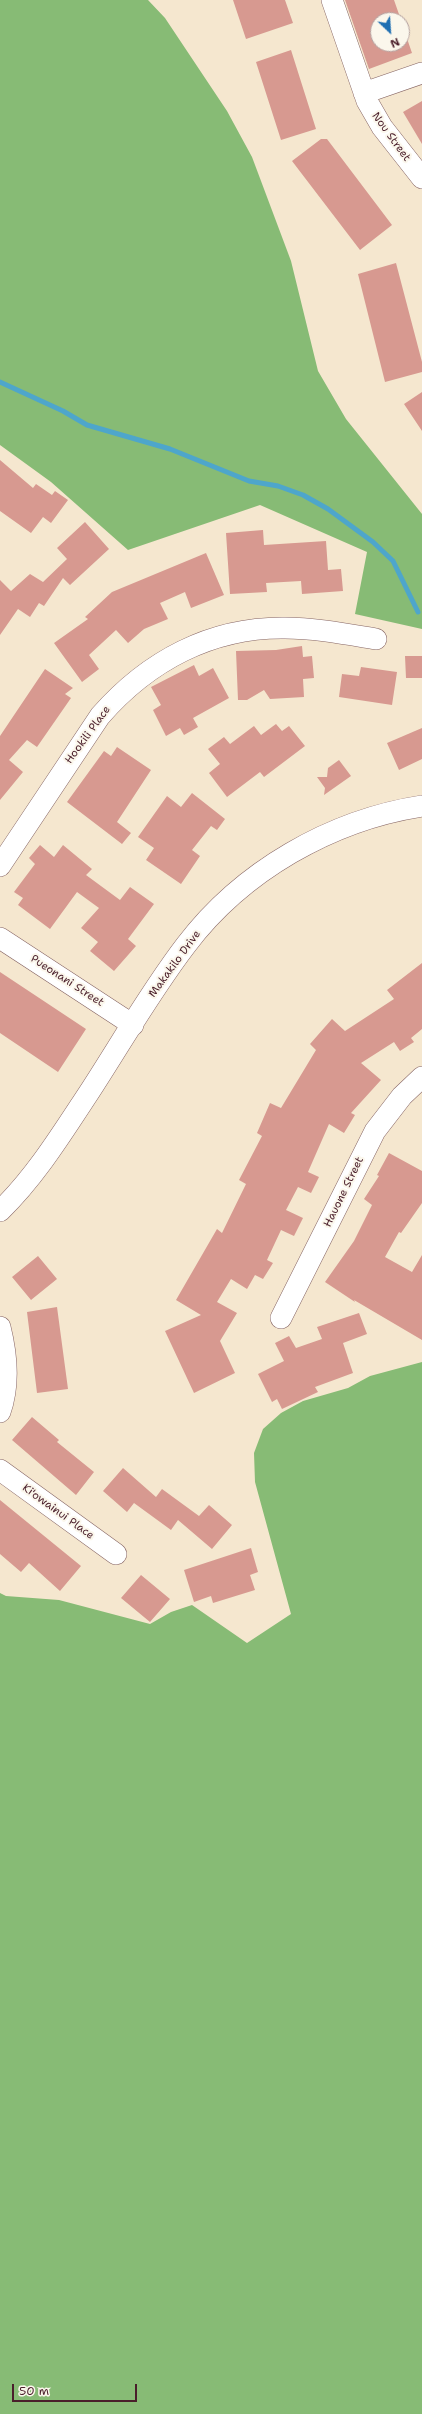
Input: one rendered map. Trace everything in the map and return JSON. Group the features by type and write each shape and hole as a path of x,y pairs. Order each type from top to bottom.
{"street":[{"name":"Nou Street","path":"332,0 364,93 378,121 422,178"},
{"path":"364,93 422,73"},
{"name":"Hookili Place","path":"0,866 100,716 128,687 159,663 208,640 259,629 313,629 376,639"},
{"name":"Makakilo Drive","path":"0,1211 50,1153 133,1024 187,944 216,912 248,882 284,858 322,837 362,820 422,806"},
{"name":"Pueonani Street","path":"0,938 133,1024"},
{"name":"Hauone Street","path":"281,1318 375,1131 402,1096 422,1077"},
{"path":"0,1327 5,1348 7,1376 0,1412"},
{"name":"Ki'owainui Place","path":"0,1470 116,1554"}],"green space":[{"path":"0,0 148,0 165,18 227,111 252,157 291,261 318,371 346,419 422,514 422,629 355,614 367,552 260,505 128,550 51,482 0,445"},
{"path":"422,1362 422,2414 0,2414 0,1593 6,1596 59,1600 150,1624 171,1612 192,1605 247,1643 291,1614 255,1482 254,1453 263,1429 281,1413 303,1401 348,1388 370,1376"}],"building":[{"path":"233,0 285,0 293,23 246,39"},
{"path":"345,0 394,0 398,12 370,12 370,52 410,52 410,47 412,53 369,69"},
{"path":"291,50 316,129 281,140 256,62"},
{"path":"422,101 422,144 403,112"},
{"path":"321,139 327,139 392,225 360,250 292,161"},
{"path":"396,263 422,362 422,372 385,382 358,274"},
{"path":"422,392 422,431 404,404"},
{"path":"0,460 33,488 36,484 52,495 55,491 68,500 51,523 43,517 31,533 0,511"},
{"path":"85,522 109,549 70,585 63,578 44,606 39,603 30,617 18,609 0,635 0,580 11,591 30,574 43,582 67,559 57,548"},
{"path":"263,530 264,545 326,541 328,570 341,569 343,591 302,594 301,581 266,583 267,592 230,594 226,533"},
{"path":"206,553 224,595 191,608 185,592 160,603 168,619 144,629 128,643 116,630 89,655 99,669 82,682 54,643 88,619 85,617 112,592"},
{"path":"302,646 303,657 312,656 314,678 303,679 304,697 270,699 264,690 247,700 238,700 236,651 276,650"},
{"path":"405,656 422,656 422,678 406,678"},
{"path":"194,665 199,676 213,668 229,698 193,718 198,727 184,735 180,728 166,736 153,710 161,705 151,687"},
{"path":"361,667 397,672 392,705 339,697 342,674 359,676"},
{"path":"45,669 73,688 65,694 71,698 37,747 27,740 9,760 23,772 0,800 0,736"},
{"path":"276,724 282,731 289,726 305,746 264,777 260,772 227,797 209,773 220,764 208,749 224,737 230,744 254,726 261,735"},
{"path":"422,728 422,759 399,770 387,743"},
{"path":"117,747 151,770 117,822 131,833 122,844 67,802 104,751 111,756"},
{"path":"339,760 351,776 324,795 325,788 317,777 327,777 328,768"},
{"path":"192,793 225,819 217,830 211,826 192,850 200,856 181,884 146,860 154,848 138,837 167,796 181,807"},
{"path":"40,845 54,857 63,845 92,869 86,875 120,900 130,887 154,904 128,939 136,946 114,971 90,951 98,942 81,928 99,908 77,892 50,929 18,905 23,898 14,892 35,864 29,858"},
{"path":"422,963 422,1029 411,1038 414,1042 400,1051 394,1042 361,1063 381,1080 351,1113 355,1115 344,1133 329,1124 308,1172 319,1177 311,1193 298,1187 286,1210 303,1218 294,1236 281,1230 267,1260 273,1263 263,1279 255,1275 247,1289 231,1279 217,1302 237,1313 220,1341 235,1373 194,1393 165,1331 201,1315 176,1300 217,1229 222,1233 246,1184 239,1180 262,1136 257,1133 270,1103 281,1108 316,1050 310,1044 332,1019 345,1031 394,999 387,990"},
{"path":"0,972 86,1029 58,1072 0,1033"},
{"path":"389,1153 422,1171 422,1203 401,1233 399,1232 385,1257 412,1272 422,1255 422,1340 354,1300 355,1302 325,1282 354,1241 372,1205 364,1199 379,1176 377,1175"},
{"path":"38,1256 57,1279 31,1300 12,1277"},
{"path":"57,1307 68,1389 37,1393 27,1312"},
{"path":"359,1313 367,1334 343,1343 353,1373 315,1387 318,1392 282,1409 277,1399 272,1402 258,1374 284,1361 275,1343 289,1336 296,1348 322,1339 317,1327"},
{"path":"32,1417 59,1440 57,1442 94,1472 76,1495 12,1440"},
{"path":"123,1468 156,1497 162,1489 199,1516 209,1505 232,1525 212,1549 178,1520 171,1530 134,1503 127,1512 103,1491"},
{"path":"0,1500 81,1566 60,1591 29,1563 21,1572 0,1554"},
{"path":"251,1548 258,1572 250,1575 255,1590 213,1603 211,1596 194,1602 184,1570"},
{"path":"141,1575 170,1599 150,1622 121,1598"}],"waterway":[{"path":"0,382 63,411 87,425 170,449 249,481 278,486 303,495 328,509 373,542 393,561 418,612"}]}
